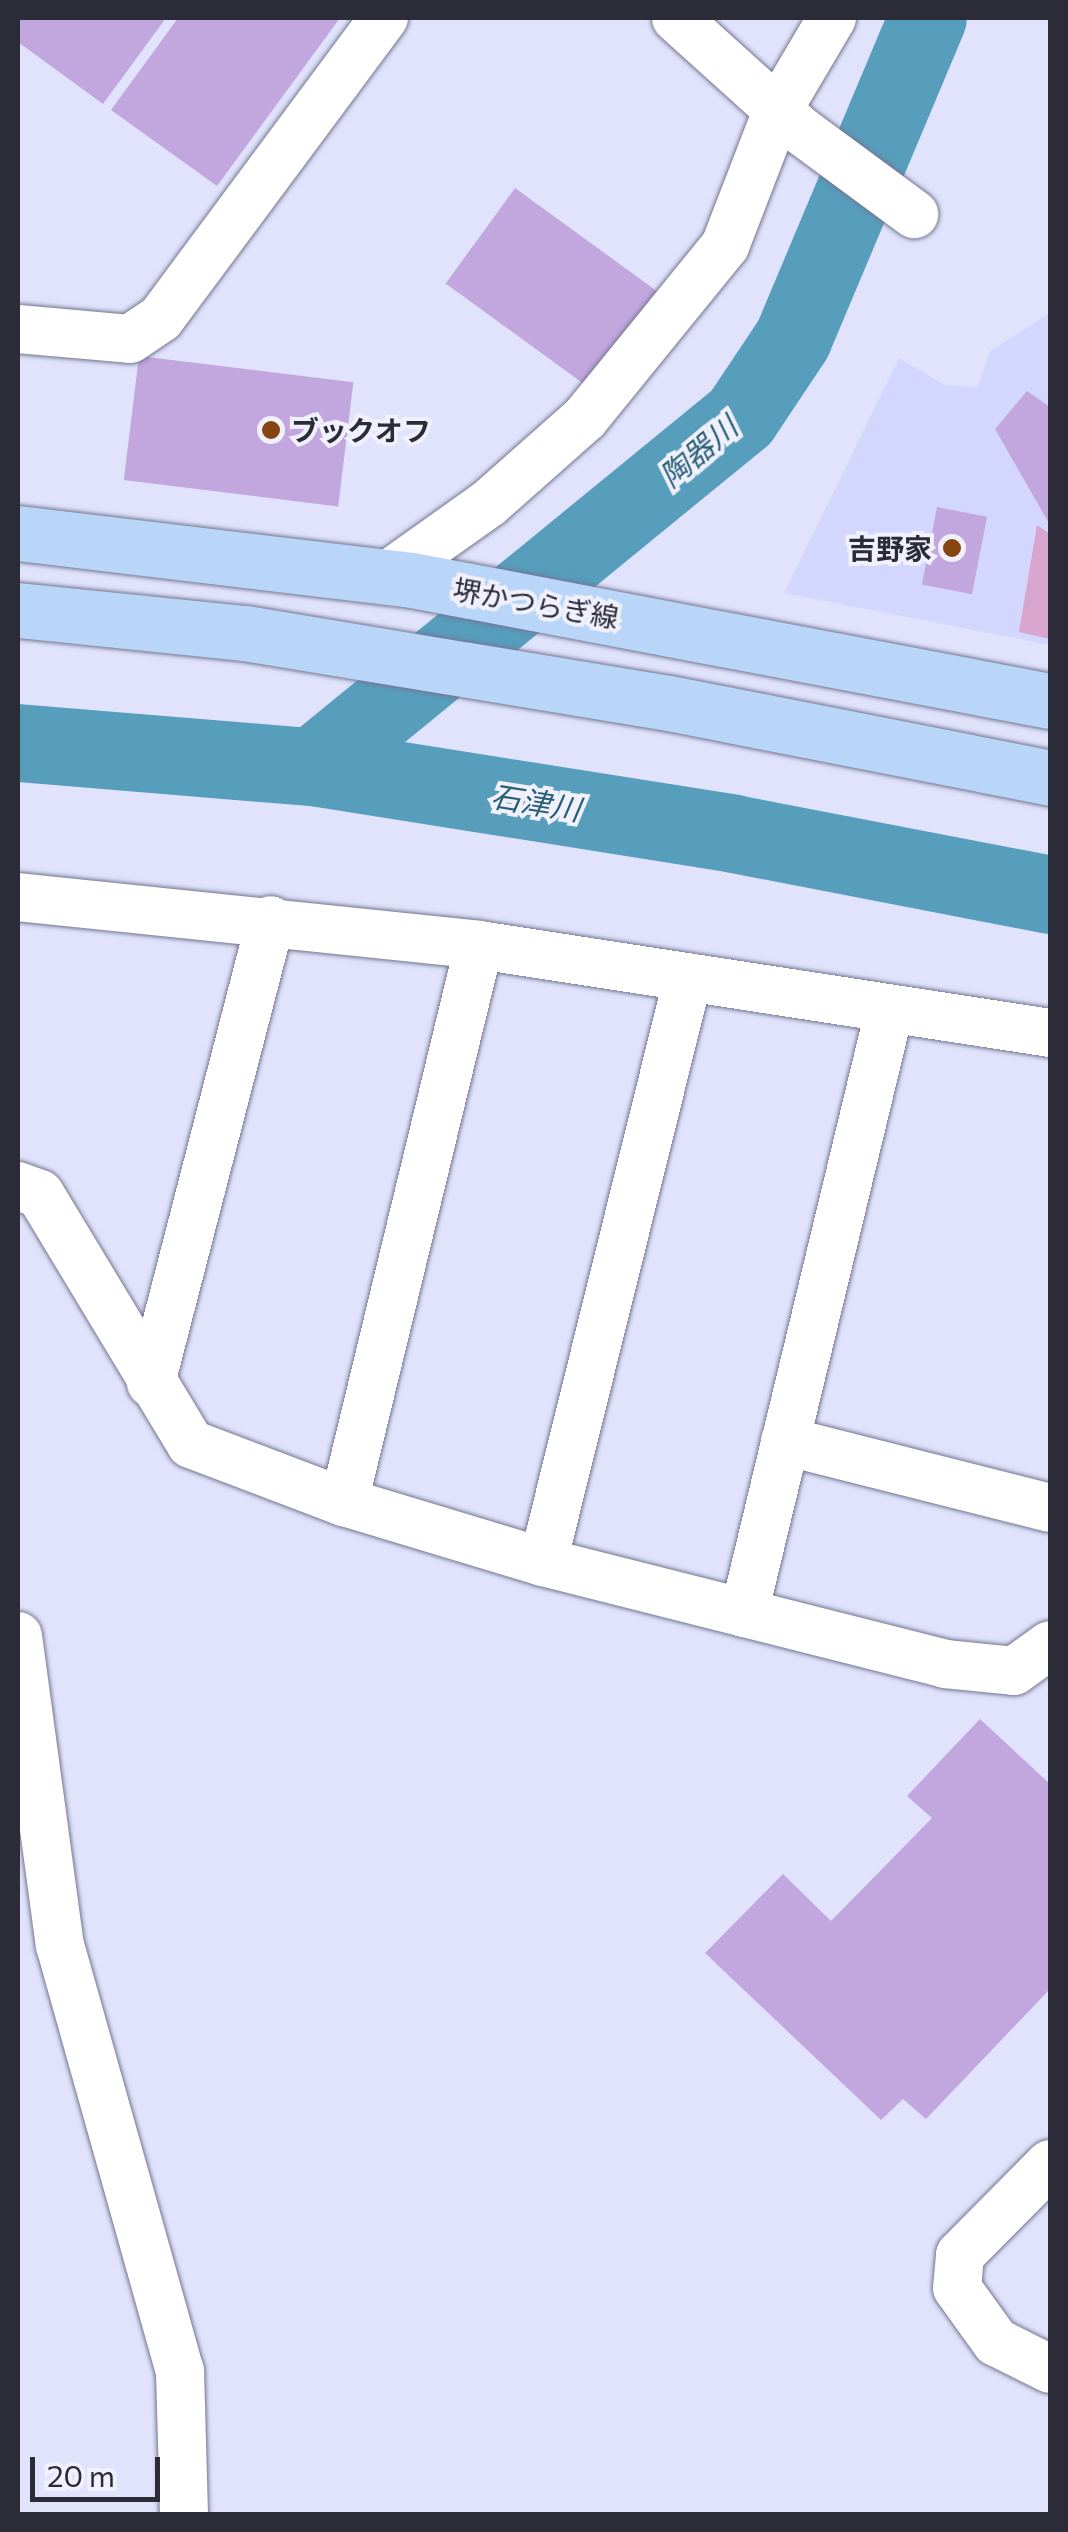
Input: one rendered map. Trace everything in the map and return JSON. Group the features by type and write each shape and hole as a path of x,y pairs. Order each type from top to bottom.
{"main road":[{"name":"堺かつらぎ線","path":"18,534 398,578 1050,701"},
{"path":"18,610 245,633 522,678 1050,778"}],"street":[{"path":"18,329 130,340 161,318 384,18"},
{"path":"676,18 788,120 914,214"},
{"path":"398,578 585,418 725,246 788,120 832,18"},
{"path":"18,897 270,920 480,946 688,982 1050,1032"},
{"path":"151,1382 270,920"},
{"path":"344,1502 480,946"},
{"path":"543,1562 688,982"},
{"path":"744,1613 888,1012"},
{"path":"18,1186 40,1194 191,1444 344,1502 543,1562 946,1664 1014,1671 1050,1646"},
{"path":"785,1441 1050,1508"},
{"path":"18,1636 60,1945 180,2371 184,2514"},
{"path":"1050,2164 960,2255 957,2288 996,2342 1050,2369"}],"shaded area":[{"path":"1050,313 1050,645 784,593 899,358 945,385 978,387 990,351"},
{"path":"1037,525 1050,534 1050,639 1019,632"}],"building":[{"path":"18,18 166,18 103,104 18,42"},
{"path":"178,18 340,18 217,186 111,110"},
{"path":"515,188 660,293 590,389 446,283"},
{"path":"139,356 353,382 338,506 124,480"},
{"path":"1027,391 1050,407 1050,525 995,429"},
{"path":"937,507 987,517 972,594 922,585"},
{"path":"980,1719 1050,1784 1050,1989 926,2119 903,2099 881,2120 705,1953 783,1874 831,1921 932,1818 907,1796"}],"waterway":[{"name":"陶器川","path":"313,767 741,417 793,339 928,18"},
{"name":"石津川","path":"18,743 313,767 734,834 1050,895"}],"place":[{"name":"ブックオフ","path":"271,430"},
{"name":"吉野家","path":"952,548"}]}
